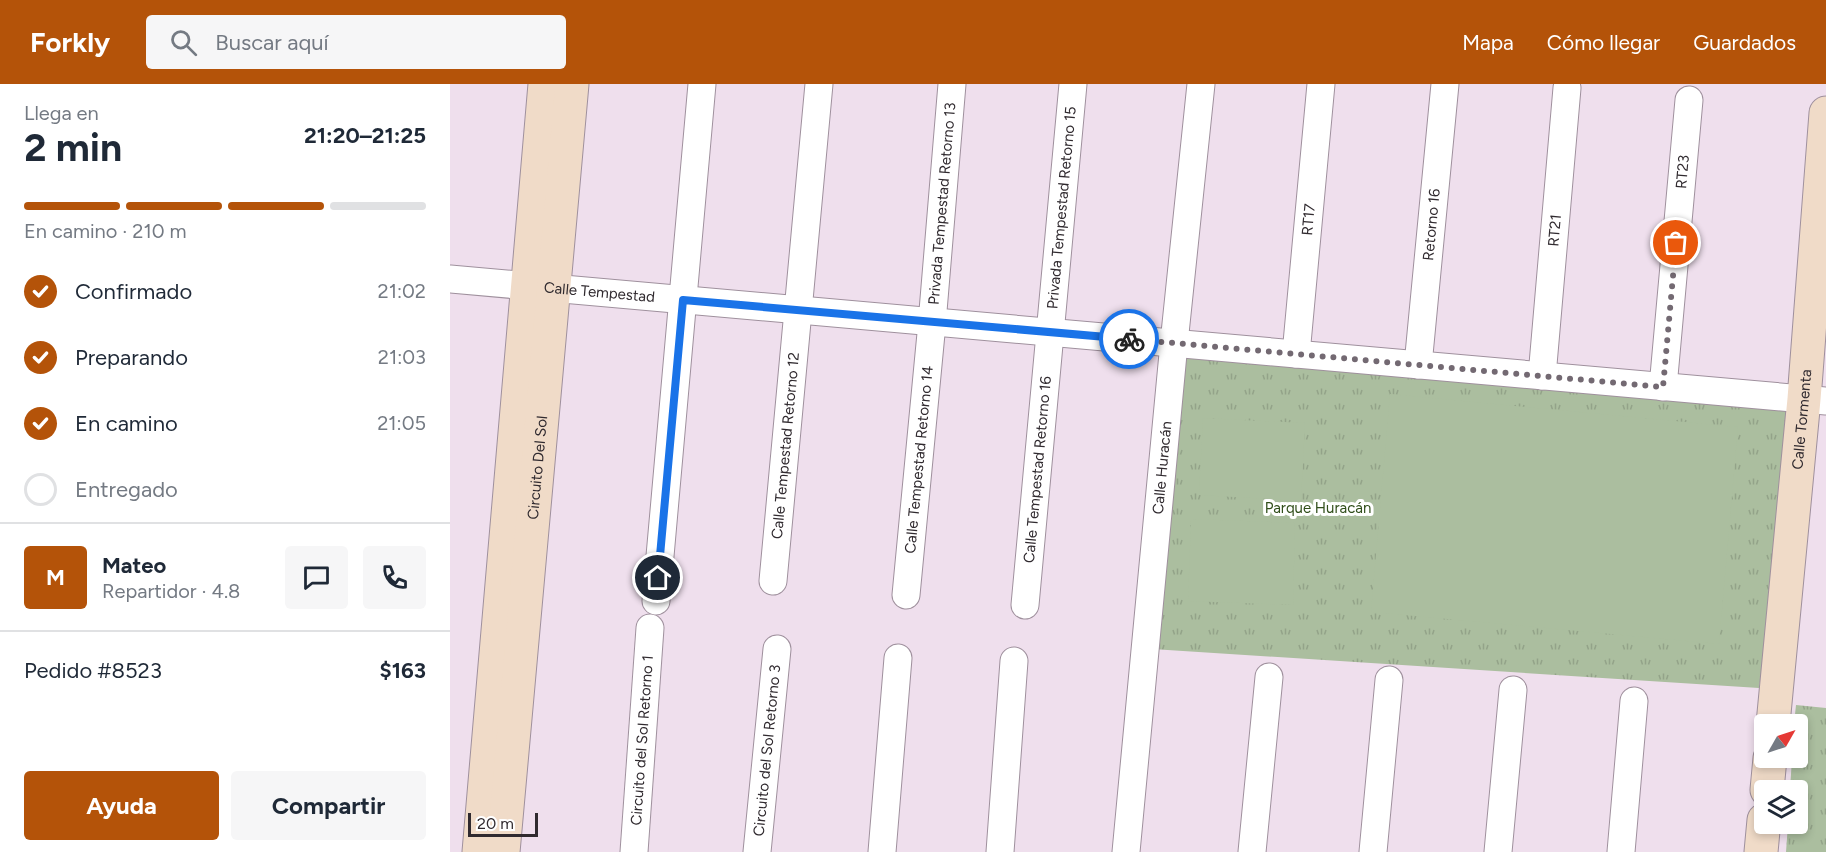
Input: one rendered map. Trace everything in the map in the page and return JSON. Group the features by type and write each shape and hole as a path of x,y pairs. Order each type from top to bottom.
{"street":[{"name":"Circuito Del Sol","path":"503,852 540,287 544,84"},
{"name":"Circuito Del Sol","path":"479,852 540,287 572,84"},
{"path":"656,601 702,84"},
{"name":"Calle Tempestad Retorno 12","path":"773,581 819,84"},
{"name":"Privada Tempestad Retorno 13","path":"932,323 952,84"},
{"name":"Privada Tempestad Retorno 15","path":"1049,332 1073,84"},
{"name":"Calle Huracán","path":"1126,852 1201,84"},
{"name":"RT17","path":"1296,354 1321,84"},
{"name":"Retorno 16","path":"1418,365 1445,84"},
{"name":"RT21","path":"1542,376 1567,88"},
{"name":"RT23","path":"1663,387 1689,100"},
{"name":"Calle Tormenta","path":"1774,714 1815,400 1826,113"},
{"name":"Calle Tempestad","path":"450,279 1815,400"},
{"name":"Calle Tempestad Retorno 14","path":"906,595 932,323"},
{"name":"Calle Tempestad Retorno 16","path":"1025,605 1049,332"},
{"name":"Circuito del Sol Retorno 1","path":"634,852 650,628"},
{"name":"Circuito del Sol Retorno 3","path":"757,852 777,649"},
{"path":"882,852 898,658"},
{"path":"1000,852 1014,661"},
{"path":"1252,852 1269,677"},
{"path":"1373,852 1389,680"},
{"path":"1498,852 1513,690"},
{"path":"1621,852 1634,701"},
{"path":"1761,852 1763,834"}],"green space":[{"name":"Parque Huracán","path":"1174,343 1804,399 1759,688 1152,649"},
{"path":"1390,394 1738,427 1719,644 1371,612"},
{"path":"1203,418 1305,423 1301,501 1199,495"},
{"path":"1191,519 1295,523 1293,605 1188,601"},
{"path":"1796,705 1826,708 1826,852 1786,852 1787,834 1808,834 1808,780 1791,780 1791,768 1808,768 1808,714 1795,714"}],"way so far":[{"path":"1129,339 1663,387 1676,243"}],"route":[{"path":"658,578 683,300 1129,339"}]}
